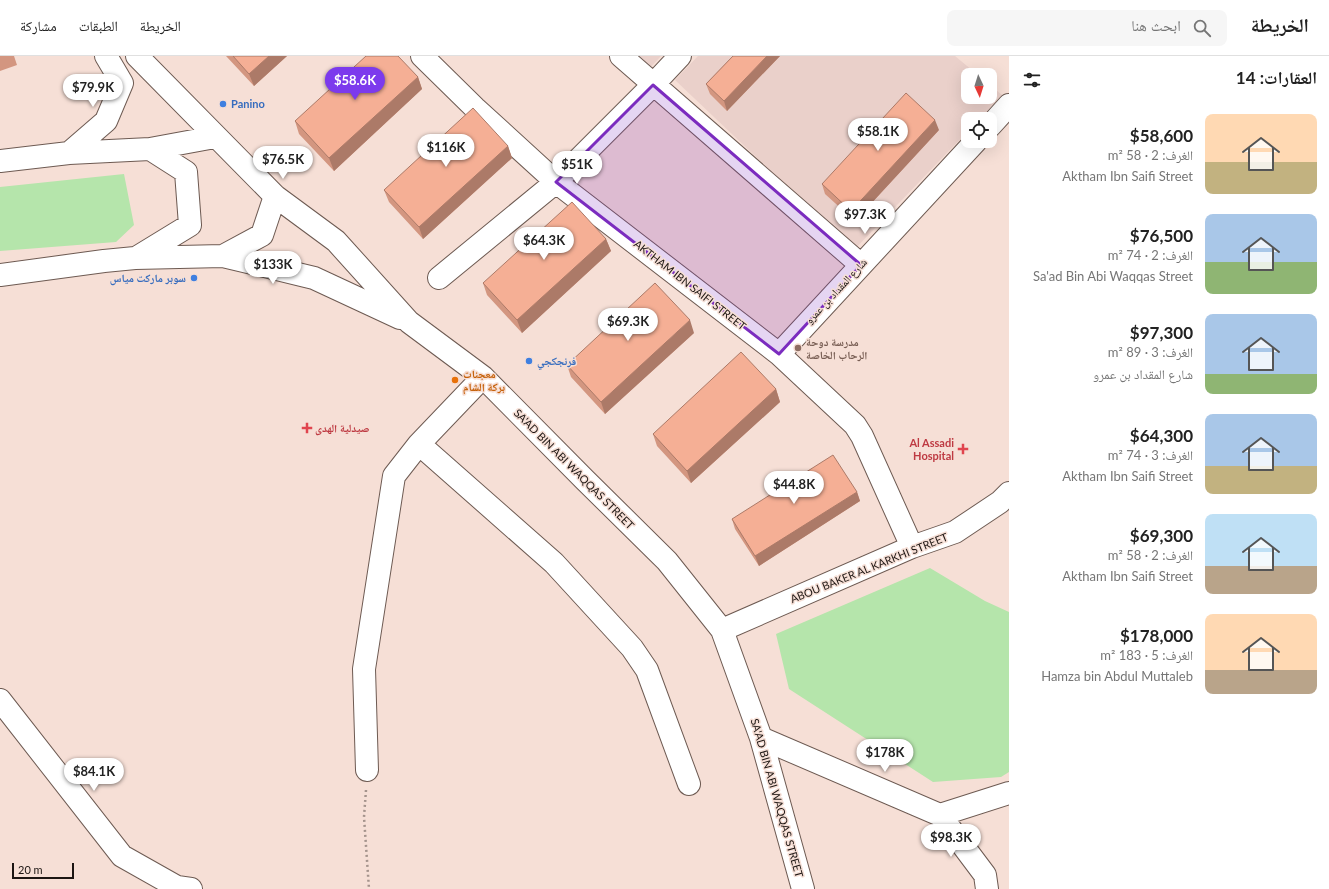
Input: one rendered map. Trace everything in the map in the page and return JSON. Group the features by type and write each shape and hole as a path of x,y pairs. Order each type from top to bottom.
{"street":[{"path":"68,153 106,121 122,83 106,56"},
{"name":"SA'AD BIN ABI WAQQAS STREET","path":"137,56 215,137 275,196 336,241 409,322 483,377 667,561 722,630 761,738 803,889"},
{"name":"AKTHAM IBN SAIFI STREET","path":"422,56 556,182 779,354 855,425 862,436 912,547"},
{"path":"621,56 861,265"},
{"path":"439,278 556,182 680,56"},
{"path":"997,118 1009,105"},
{"path":"0,161 68,153 150,149 215,137"},
{"name":"شارع المقداد بن عمرو","path":"779,354 970,148"},
{"path":"135,258 190,225 186,172 150,149"},
{"path":"223,256 262,235 275,196"},
{"path":"0,275 135,258 223,256 314,278 409,322"},
{"path":"367,770 364,669 394,476 420,444 483,377"},
{"path":"420,444 554,563 632,648 647,670 689,784"},
{"name":"ABOU BAKER AL KARKHI STREET","path":"722,630 912,547 955,532 1000,502 1009,493"},
{"path":"0,700 122,856 177,887 191,889"},
{"path":"761,738 940,815 985,875 987,889"},
{"path":"940,815 1009,793"}],"path":[{"path":"367,770 364,817 369,889"}],"highlighted area":[{"path":"653,85 861,265 779,354 556,182"}],"shaded area":[{"path":"637,56 661,56 650,68"},
{"path":"698,56 955,56 970,68 961,68 961,104 993,104 986,112 961,112 961,138 854,250 675,80"},
{"path":"997,91 1002,95 997,100"}],"green space":[{"path":"124,174 134,225 116,242 0,251 0,187"},
{"path":"930,568 985,601 1009,612 1009,772 1001,777 933,782 789,689 776,634"}],"building":[{"path":"233,56 269,56 249,74"},
{"path":"366,56 398,56 418,77 329,158 295,121"},
{"path":"733,56 767,56 724,101 706,84"},
{"path":"906,93 935,120 851,211 822,184"},
{"path":"473,108 508,146 419,227 384,190"},
{"path":"572,202 606,239 517,320 483,283"},
{"path":"655,283 690,320 601,402 567,365"},
{"path":"741,352 776,389 687,471 653,434"},
{"path":"833,455 857,492 755,556 732,519"}],"place":[{"name":"Panino","path":"223,104"},
{"name":"سوبر ماركت مياس","path":"194,278"},
{"name":"مدرسة دوحة الرحاب الخاصة","path":"798,348"},
{"name":"فرنجكجي","path":"529,361"},
{"name":"معجنات بركة الشام","path":"455,380"},
{"name":"صيدلية الهدى","path":"307,428"},
{"name":"Al Assadi Hospital","path":"963,449"}]}
